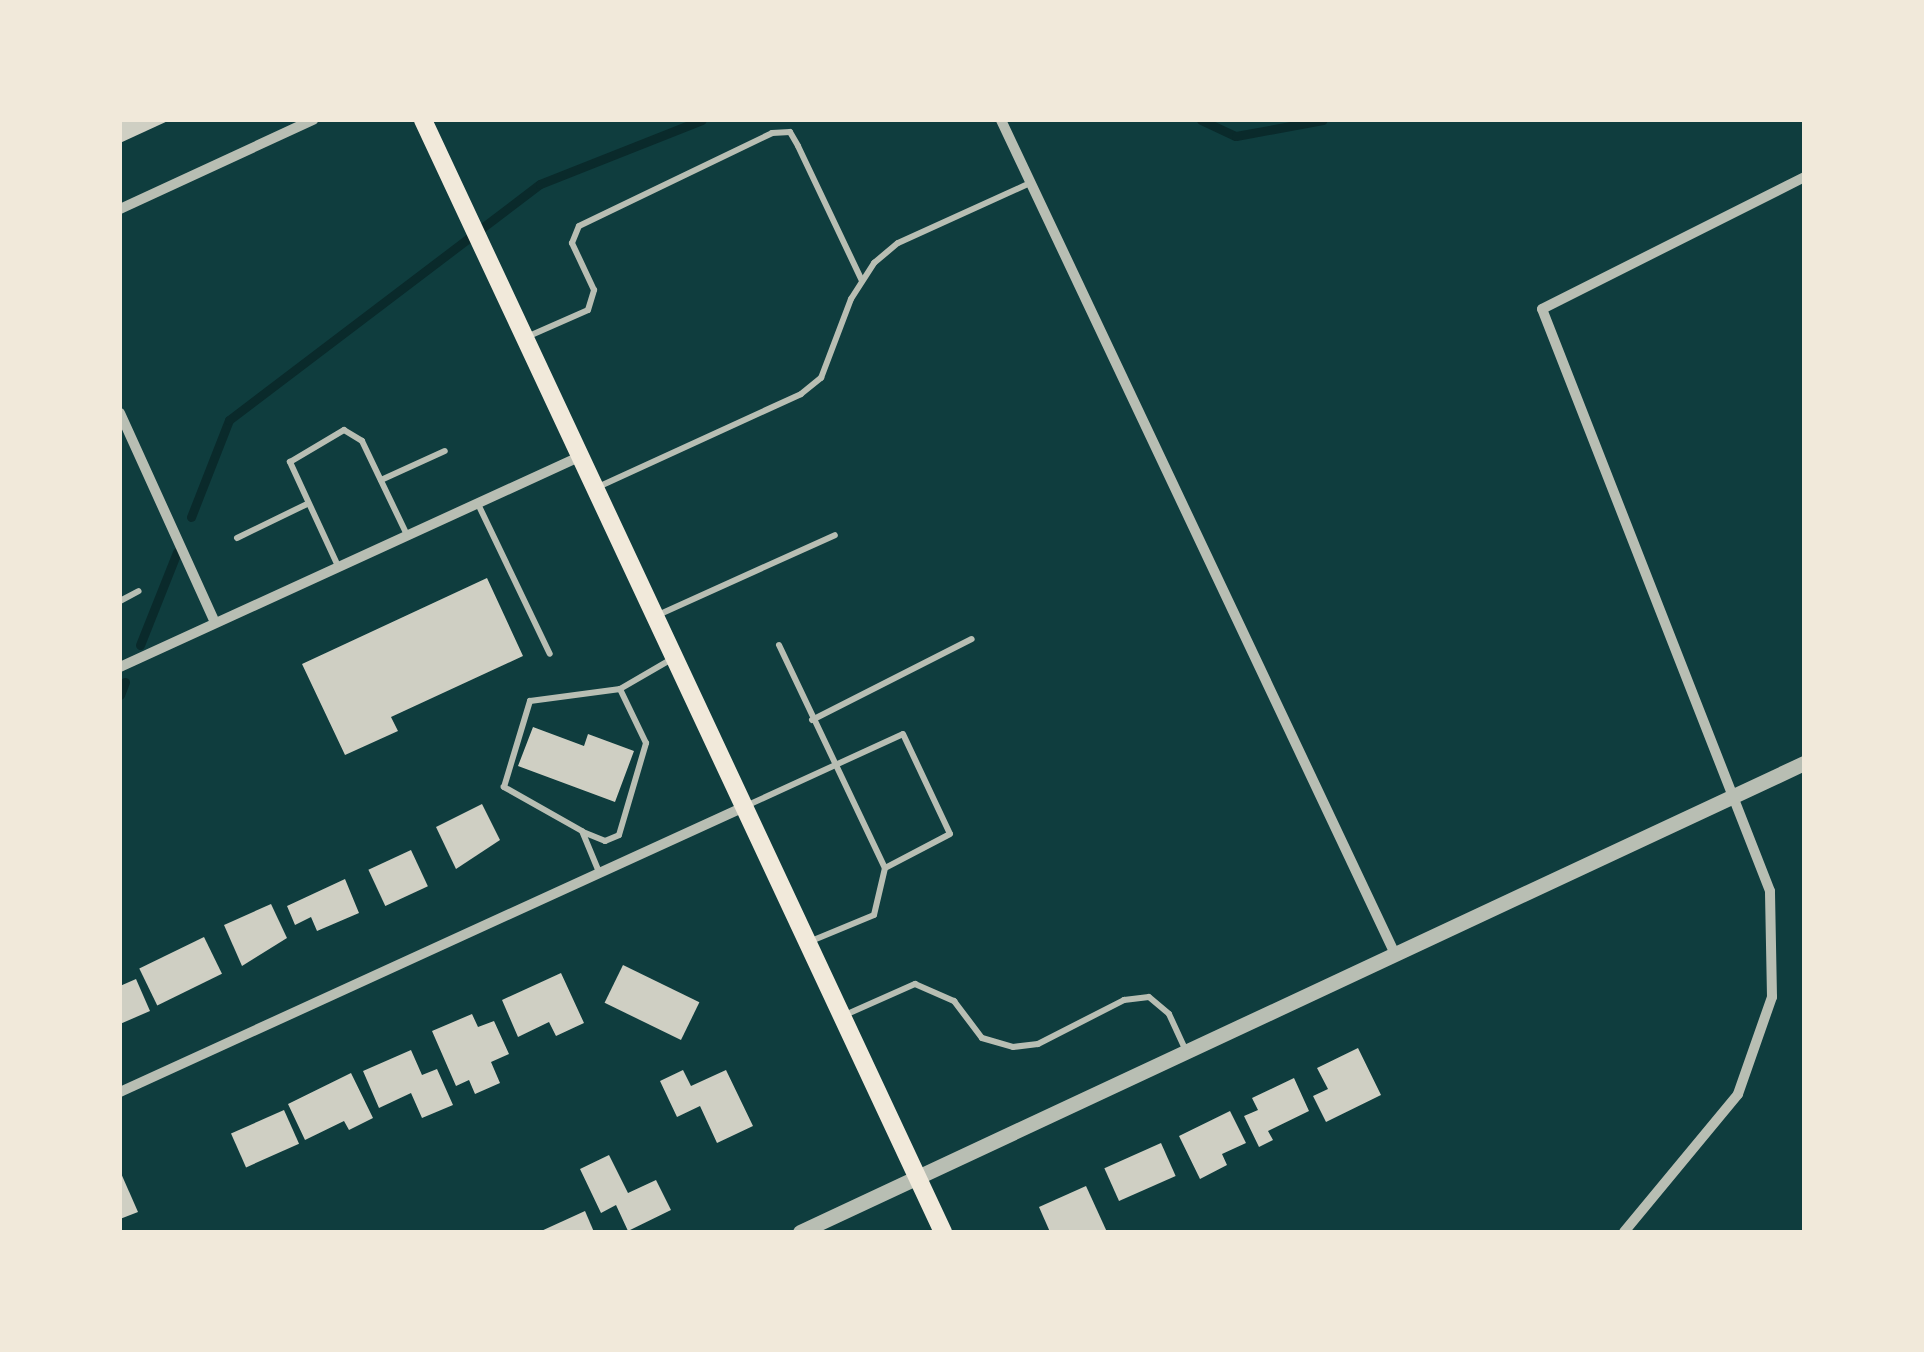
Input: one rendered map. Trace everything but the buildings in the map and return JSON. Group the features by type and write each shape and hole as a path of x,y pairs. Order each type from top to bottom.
{"main road":[{"path":"424,120 944,1232"}],"street":[{"path":"120,209 313,120"},
{"path":"1001,120 1396,957"},
{"path":"1624,1232 1738,1094 1772,997 1770,891 1737,794 1542,309 1804,177"},
{"path":"120,413 214,622"},
{"path":"120,666 580,456"},
{"path":"800,1232 1396,957 1804,763"},
{"path":"120,1092 747,806"}],"lane":[{"path":"525,338 588,310 594,290 572,242 579,226 772,133 790,132 862,281"},
{"path":"596,488 801,394 822,378 862,281 898,243 1031,182"},
{"path":"338,566 290,462 344,430 362,441 407,535"},
{"path":"381,480 445,450"},
{"path":"478,502 550,654"},
{"path":"237,538 307,504"},
{"path":"656,616 835,534"},
{"path":"120,600 139,592"},
{"path":"812,720 972,638"},
{"path":"779,645 833,766 885,868 874,915 810,942"},
{"path":"620,688 646,743 619,835 606,840 582,831 504,787 530,701 620,688 676,657"},
{"path":"747,806 902,734 950,834 885,868"},
{"path":"582,831 600,873"},
{"path":"844,1016 914,984 954,1001 982,1038 1013,1047 1038,1044 1124,1000 1149,997 1169,1014 1187,1053"}],"waterway":[{"path":"191,517 229,420 540,184 702,120"},
{"path":"1201,120 1236,136 1323,120"},
{"path":"140,645 177,552"},
{"path":"120,695 125,682"}]}
